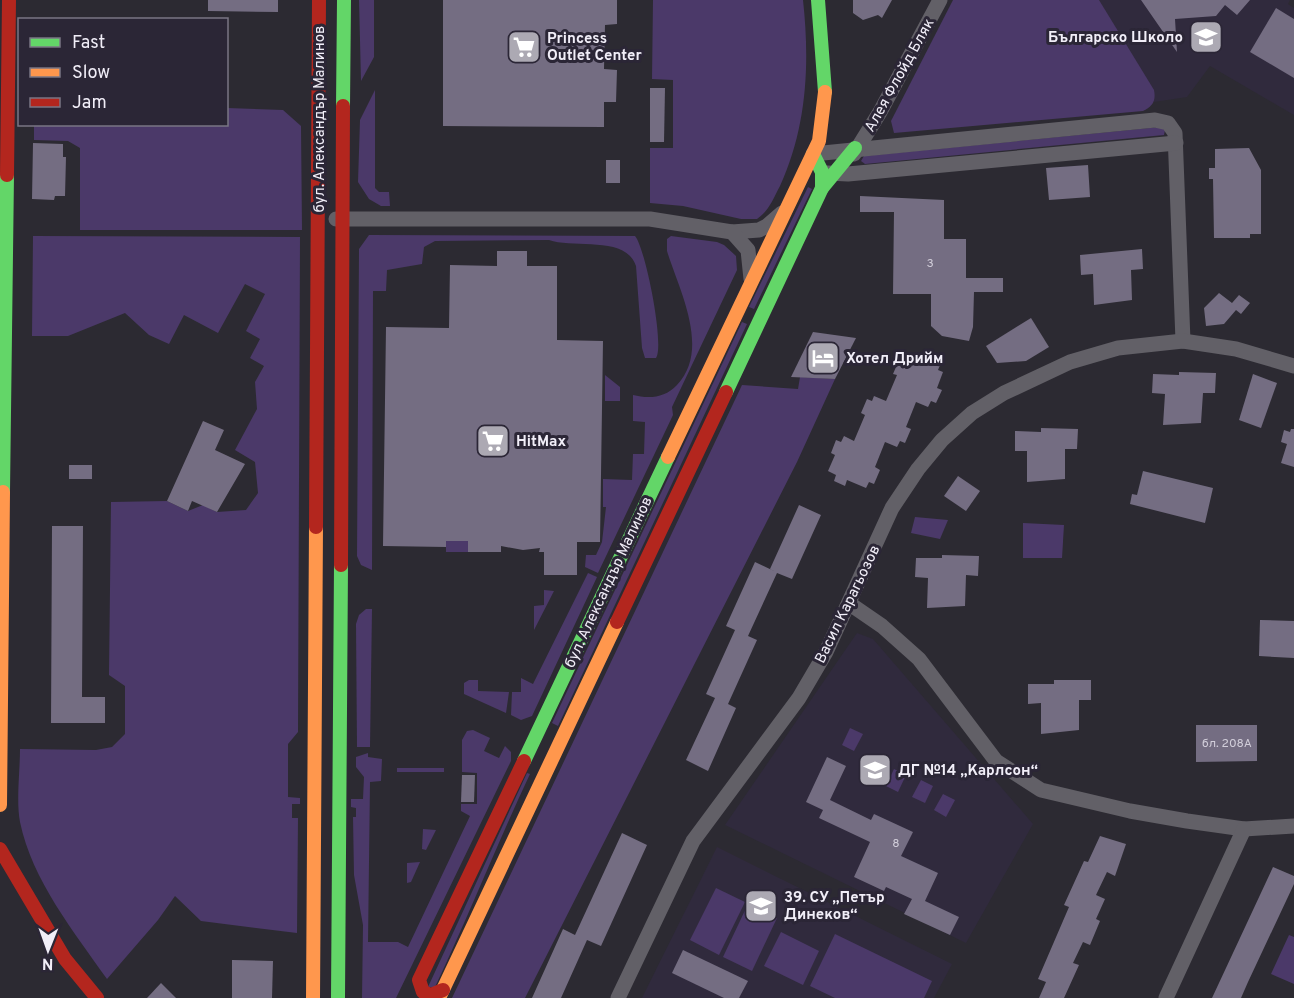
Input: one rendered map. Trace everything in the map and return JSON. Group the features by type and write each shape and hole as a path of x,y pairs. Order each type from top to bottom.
{"street":[{"path":"0,805 3,288 9,0"},
{"name":"бул. Александър Малинов","path":"313,998 319,0"},
{"name":"бул. Александър Малинов","path":"338,998 344,0"},
{"name":"бул. Александър Малинов","path":"818,0 825,64 819,166 797,186 750,279 419,980 423,992 431,995 441,994 822,188"},
{"name":"Алея Флойд Бляк","path":"822,188 819,166 855,148 880,112 940,0"},
{"path":"880,112 879,121 883,134 898,144"},
{"path":"819,166 855,148 1155,120 1168,123 1175,132 1176,143 1183,341"},
{"path":"819,166 865,172 1176,143"},
{"name":"Алея Флойд Бляк","path":"855,148 854,165 865,172"},
{"path":"797,186 810,182 822,188"},
{"path":"342,218 650,219 732,232 750,231 767,226 785,209"},
{"name":"бул. Александър Малинов","path":"319,238 328,223 342,218"},
{"path":"732,232 748,250 750,279"},
{"name":"Васил Карагьозов","path":"618,998 693,841 799,698 850,604 892,508 918,469 942,440 972,413 1004,393 1070,362 1118,348 1183,341 1236,349 1294,366"},
{"path":"850,604 882,626 919,659 996,761 1041,790 1130,811 1244,829 1294,826"},
{"path":"1166,998 1244,829"},
{"path":"0,852 65,959 97,998"}],"shaded area":[{"path":"359,0 374,0 374,57 361,81"},
{"path":"653,0 803,0 806,71 801,118 789,164 780,186 768,208 757,219 741,219 683,206 650,203 650,148 673,148 673,80 652,79"},
{"path":"953,0 1099,0 1154,90 1153,103 1143,111 894,133 891,121"},
{"name":"Българско Школо","path":"1099,0 1290,0 1288,4 1294,8 1294,115 1210,66 1187,97 1154,102"},
{"path":"375,90 375,188 379,192 389,192 390,206 381,206 369,199 358,182 360,120"},
{"path":"228,108 283,110 301,126 302,230 80,230 80,148 68,141 34,140 34,126 228,126"},
{"path":"1160,127 1165,130 1164,135 865,164 861,161 864,156"},
{"path":"808,187 812,189 754,309 749,307"},
{"path":"369,235 635,236 644,258 653,296 658,335 656,358 645,358 642,348 636,266 630,256 622,250 611,247 549,240 435,241 424,247 422,264 387,270 386,291 373,291 372,570 361,565 357,556 359,249"},
{"path":"33,236 300,237 298,732 288,744 288,797 300,798 300,804 292,804 292,818 298,818 297,933 201,921 175,896 158,920 107,979 44,885 26,843 19,813 20,749 96,750 112,747 125,734 125,686 109,675 111,502 167,501 188,511 203,505 217,512 246,510 258,493 255,462 235,450 257,409 255,382 264,366 250,358 260,339 246,331 265,294 245,284 218,333 184,315 169,344 149,335 125,313 68,336 32,336"},
{"path":"671,236 724,245 736,256 737,270 672,407 673,415 598,573 585,567 586,555 596,555 602,542 606,507 603,507 603,479 632,480 633,454 644,454 645,422 633,421 633,395 645,397 667,393 677,385 687,371 691,354 692,337 689,319 667,251 667,239"},
{"path":"742,322 747,324 558,726 552,723"},
{"path":"605,375 620,387 620,401 605,401"},
{"path":"800,377 835,379 797,462 525,998 452,998 742,385 798,389"},
{"path":"915,517 948,520 940,539 911,533"},
{"path":"1023,523 1064,525 1062,558 1023,558"},
{"path":"446,541 468,541 468,552 446,552"},
{"path":"588,573 597,577 532,716 521,720 511,715 512,692 521,692 521,678 533,684"},
{"path":"544,590 554,591 534,630 534,606 544,605"},
{"path":"366,609 372,609 370,747 357,747 356,624 359,615"},
{"name":"ДГ №14 „Карлсон“","path":"857,633 873,639 1033,824 966,943 725,825"},
{"path":"469,680 478,680 478,691 509,692 506,713 464,694 464,683"},
{"path":"850,728 863,734 854,751 842,745"},
{"path":"473,730 490,738 484,751 499,758 505,746 511,752 511,761 396,998 362,998 363,925 354,875 353,817 356,817 356,808 351,807 351,799 363,799 364,777 356,767 356,757 368,753 368,757 382,759 381,781 370,782 368,942 398,942 408,947 470,816 461,811 461,804 477,804 477,773 462,772 462,740 467,731"},
{"path":"397,768 444,768 444,772 397,772"},
{"path":"894,769 906,775 898,792 886,786"},
{"path":"527,773 530,774 435,987 428,987"},
{"path":"921,780 933,786 925,803 912,797"},
{"path":"943,794 955,800 946,817 934,810"},
{"path":"423,829 436,830 426,850 422,849"},
{"name":"39. СУ „Петър Динеков“","path":"717,847 952,964 934,998 642,998"},
{"path":"420,862 411,882 407,883 407,863"},
{"path":"716,888 745,902 719,955 690,940"},
{"path":"748,904 777,918 752,971 723,957"},
{"path":"781,932 819,951 803,985 764,966"},
{"path":"835,934 932,981 924,998 835,998 810,986"},
{"path":"1289,935 1294,937 1294,984 1271,974"}],"building":[{"path":"208,0 278,0 278,12 208,11"},
{"name":"Princess Outlet Center","path":"443,0 617,0 617,24 605,25 604,69 617,70 616,102 604,102 604,127 443,126"},
{"path":"853,0 892,0 882,18 878,15 863,20 853,13"},
{"path":"1141,0 1250,0 1237,15 1225,5 1216,16 1175,19 1177,52"},
{"path":"1276,8 1294,19 1294,78 1250,52"},
{"path":"650,88 665,88 664,142 650,142"},
{"path":"33,143 63,144 63,157 66,157 65,196 55,196 54,200 32,199"},
{"path":"1249,148 1261,170 1261,234 1250,234 1250,238 1214,238 1213,179 1209,179 1209,168 1215,168 1215,149"},
{"path":"606,160 620,160 620,183 606,183"},
{"path":"1088,165 1090,197 1049,200 1046,168"},
{"path":"860,196 944,200 944,239 966,239 966,278 1003,278 1003,292 974,292 973,327 969,341 942,336 931,326 931,294 893,294 894,212 860,212"},
{"path":"1142,249 1143,269 1131,270 1132,300 1094,305 1093,274 1081,275 1080,255"},
{"name":"HitMax","path":"497,251 527,251 527,266 557,266 557,340 603,341 600,542 577,542 577,575 544,575 544,552 539,552 540,548 523,550 501,546 501,552 468,552 468,541 446,541 446,547 383,546 386,327 449,328 450,265 497,266"},
{"path":"1219,293 1232,303 1239,295 1250,303 1241,314 1236,310 1224,324 1206,326 1204,308"},
{"path":"1031,318 1049,347 1026,361 997,363 986,346"},
{"name":"Хотел Дрийм","path":"813,332 856,338 835,379 791,377"},
{"path":"906,356 925,364 927,359 940,365 938,370 943,372 937,388 942,390 936,403 931,401 928,407 916,402 906,427 911,429 905,443 900,441 897,447 885,442 875,467 880,470 874,484 869,482 866,488 847,480 845,486 834,481 836,475 828,471 835,455 831,453 836,440 841,442 844,436 854,441 865,415 861,413 867,399 872,401 874,396 886,401 897,375 893,374 899,360 904,362"},
{"path":"1179,372 1216,373 1215,393 1203,393 1201,423 1163,425 1165,394 1152,393 1153,374 1179,375"},
{"path":"1253,374 1277,383 1261,428 1239,420"},
{"path":"203,421 224,430 215,450 245,464 217,512 192,501 188,511 167,501"},
{"path":"1041,428 1078,429 1077,449 1065,449 1065,479 1027,482 1027,451 1015,451 1015,431 1041,432"},
{"path":"1294,429 1294,467 1281,463 1287,444 1281,442 1284,430 1290,432"},
{"path":"69,465 92,465 92,479 69,479"},
{"path":"1143,471 1213,488 1205,523 1130,504 1132,494 1137,495"},
{"path":"958,476 980,491 966,511 944,496"},
{"path":"799,505 821,515 792,579 777,573 748,636 757,640 728,704 736,708 708,771 686,760 715,698 706,694 735,630 726,626 755,562 776,572 770,569"},
{"path":"52,526 83,526 82,697 105,697 105,723 51,723"},
{"path":"942,555 979,556 978,576 966,575 965,606 927,608 928,578 915,577 916,558 942,558"},
{"path":"1260,620 1294,621 1294,658 1259,656"},
{"path":"1054,680 1091,680 1091,700 1079,700 1079,730 1041,734 1041,703 1028,704 1028,684 1054,684"},
{"path":"1196,725 1257,725 1257,761 1196,762"},
{"path":"827,757 846,766 830,800 871,820 874,814 913,832 901,856 938,873 925,901 959,917 950,935 904,914 912,899 886,887 884,891 854,877 870,842 819,818 823,810 806,802"},
{"path":"462,775 475,775 474,802 461,802"},
{"path":"622,833 647,845 601,946 587,940 561,998 532,998 563,929 575,935"},
{"path":"1100,836 1126,844 1115,876 1107,872 1096,895 1105,899 1096,919 1100,921 1090,945 1083,942 1073,963 1079,965 1064,998 1039,998 1046,982 1038,979 1069,907 1064,905 1084,861 1088,862"},
{"path":"1273,867 1294,876 1294,884 1241,998 1212,998"},
{"path":"683,950 748,981 739,998 724,998 672,973"},
{"path":"232,960 273,961 272,998 232,998"},
{"path":"161,983 176,998 147,998"}],"traffic: fast":[{"path":"343,106 344,0"},
{"path":"818,0 825,92"},
{"path":"822,188 855,148"},
{"path":"726,392 822,188 822,172 813,154"},
{"path":"3,492 7,175"},
{"path":"524,761 668,457"},
{"path":"338,998 341,565"}],"traffic: slow":[{"path":"668,457 819,141 825,92"},
{"path":"0,805 3,492"},
{"path":"313,998 316,527"},
{"path":"439,998 617,622"}],"traffic: jam":[{"path":"7,175 9,0"},
{"path":"316,527 319,0"},
{"path":"341,565 343,106"},
{"path":"617,622 726,392"},
{"path":"443,990 431,995 423,992 419,980 524,761"},
{"path":"0,849 65,959 97,998"}],"place":[{"name":"Българско Школо","path":"1206,37"},
{"name":"Princess Outlet Center","path":"524,47"},
{"name":"Хотел Дрийм","path":"823,358"},
{"name":"HitMax","path":"493,441"},
{"name":"ДГ №14 „Карлсон“","path":"875,770"},
{"name":"39. СУ „Петър Динеков“","path":"761,906"}]}
